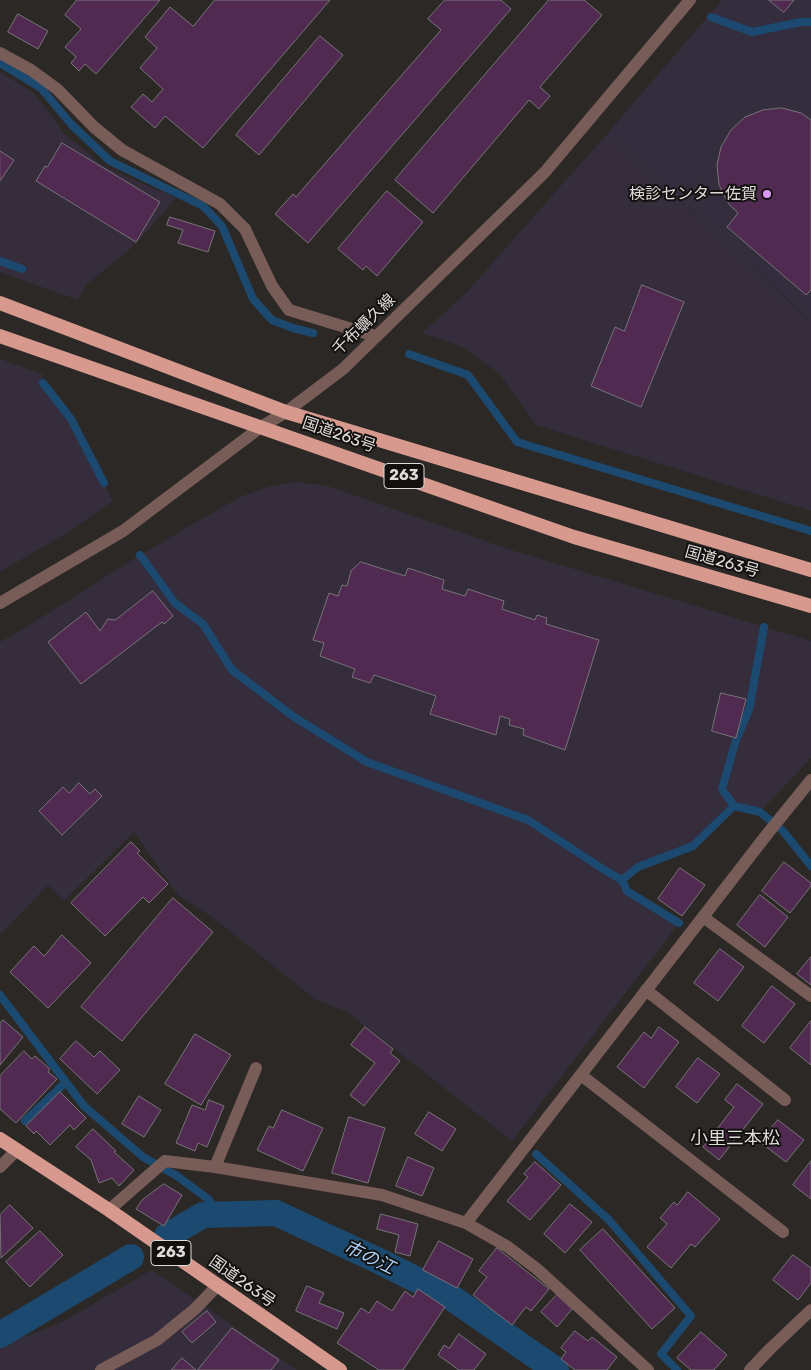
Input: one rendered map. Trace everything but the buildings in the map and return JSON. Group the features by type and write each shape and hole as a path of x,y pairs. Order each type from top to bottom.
{"highway":[{"name":"国道263号","path":"0,303 286,412 811,570"},
{"name":"国道263号","path":"0,336 574,537 811,606"},
{"name":"国道263号","path":"0,1139 109,1210 340,1370"}],"street":[{"name":"千布蠣久線","path":"0,603 123,531 261,427 286,412 343,369 545,172 690,0"},
{"path":"0,53 31,70 57,90 94,127 122,150 220,204 245,229 272,286 289,310 375,336"},
{"path":"466,1223 768,832 811,780"},
{"path":"703,916 811,996"},
{"path":"646,990 785,1100"},
{"path":"215,1167 256,1068"},
{"path":"581,1076 784,1232"},
{"path":"0,1167 16,1151"},
{"path":"109,1210 165,1161 215,1167 382,1196 466,1223 508,1247 536,1269 648,1370"},
{"path":"101,1370 157,1340 194,1309 217,1286"},
{"path":"750,1370 811,1310"}],"shaded area":[{"path":"722,0 811,0 811,316 809,319 607,134"},
{"path":"0,72 35,94 64,133 103,166 176,198 136,244 86,285 78,300 0,272"},
{"path":"607,134 808,319 811,316 811,511 536,425 499,373 461,346 422,333 465,294"},
{"path":"0,359 42,374 43,383 71,419 113,501 68,532 0,572"},
{"path":"297,482 328,486 505,548 811,641 811,758 760,812 734,806 693,846 638,867 622,880 627,891 679,923 512,1141 346,1011 316,1000 215,919 178,895 134,832 64,901 48,885 0,935 0,642 140,555 240,497 268,487"},
{"path":"152,1270 297,1370 0,1370 0,1346 60,1323"}],"waterway":[{"path":"711,17 752,32 801,22 811,22"},
{"path":"0,63 41,88 71,124 110,161 203,206 222,226 253,299 272,320 313,333"},
{"path":"0,261 22,269"},
{"path":"409,354 468,375 517,442 811,531"},
{"path":"43,383 71,419 104,483"},
{"path":"140,555 175,603 203,624 232,670 294,717 367,762 528,820 622,880 627,891 679,923"},
{"path":"734,806 722,789 736,740 749,710 764,627"},
{"path":"622,880 638,867 693,846 734,806 760,812 783,831 811,866"},
{"path":"0,995 84,1106 143,1157 177,1176 208,1199 221,1215"},
{"path":"25,1121 66,1082"},
{"path":"536,1154 609,1220 691,1316 661,1354 677,1370"},
{"name":"市の江","path":"167,1236 203,1215 276,1213 449,1296 556,1370"},
{"name":"市の江","path":"0,1335 131,1257"}],"place":[{"name":"検診センター佐賀","path":"767,194"}],"district":[{"name":"小里三本松","path":"735,1139"}]}
